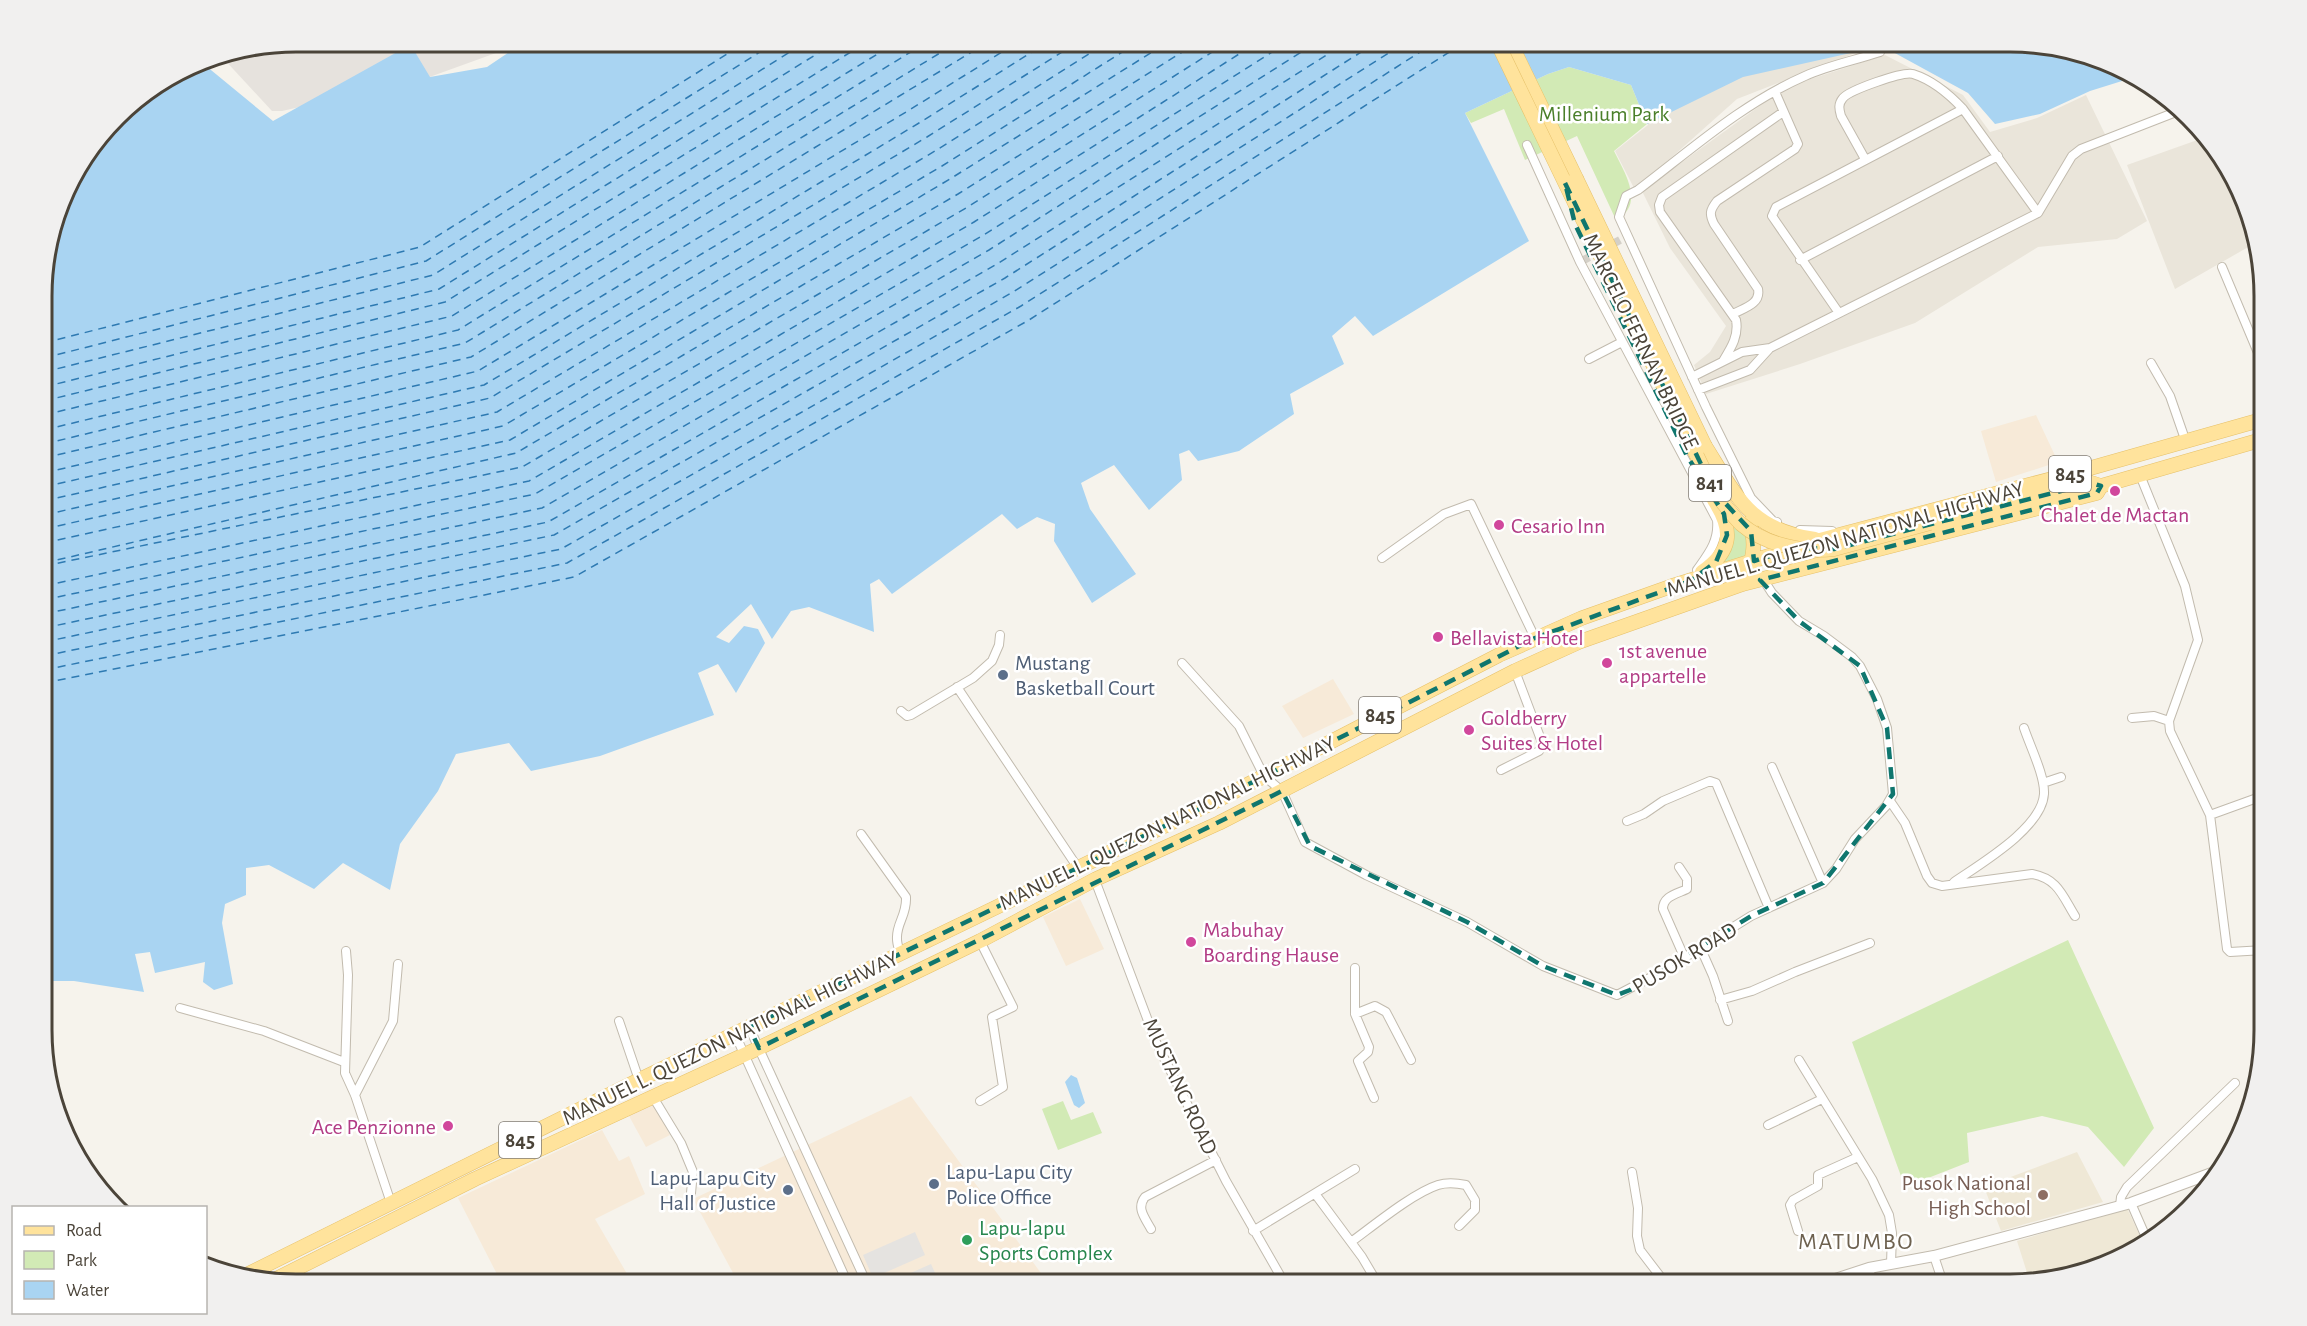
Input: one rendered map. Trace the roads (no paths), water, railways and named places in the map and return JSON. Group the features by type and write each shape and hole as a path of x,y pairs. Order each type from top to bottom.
{"main road":[{"name":"MARCELO FERNAN BRIDGE","path":"1502,52 1714,492 1743,525 1755,534 1789,547 1820,551 2092,483 2101,486"},
{"name":"MARCELO FERNAN BRIDGE","path":"1515,52 1705,446 1738,498 1756,517 1767,525 1794,536 1820,540"},
{"path":"1565,183 1575,224 1687,456 1724,514 1727,525 1723,553 1716,562 1690,581"},
{"name":"MANUEL L. QUEZON NATIONAL HIGHWAY","path":"256,1270 639,1080 1078,868 1535,638 1594,614 1820,540 2254,422"},
{"name":"MANUEL L. QUEZON NATIONAL HIGHWAY","path":"287,1273 475,1179 759,1048 980,941 1095,880 1219,823 1515,671 1602,633 1743,584 2097,494 2101,486 2254,442"},
{"path":"1738,498 1751,527 1754,542 1752,561 1743,584"},
{"path":"1594,614 1602,633"},
{"path":"304,1246 314,1259"}],"street":[{"path":"1875,526 1824,532 1798,530 1773,521 1751,498 1623,238 1618,217 1626,196 1638,190 1715,128 1773,92 1807,75 1880,52"},
{"path":"1865,159 1839,108 1841,100 1847,94 1896,75 1911,73 1950,95 1963,109 2038,213"},
{"path":"1733,314 1756,302 1760,296 1758,289 1714,224 1710,215 1711,208 1717,201 1795,149 1798,144 1776,94"},
{"path":"1839,313 1800,260 1772,216 1776,207 1963,109"},
{"path":"1723,361 1735,341 1738,329 1733,314 1660,212 1659,205 1662,197 1784,112"},
{"path":"1692,377 1742,352 1770,348 2038,213 2072,156 2081,149 2172,114"},
{"path":"1527,145 1622,342 1717,520 1718,532 1714,545 1690,581"},
{"path":"1800,260 1998,156"},
{"path":"2222,267 2254,343"},
{"path":"1589,359 1622,342"},
{"path":"1698,390 1750,370 1770,348"},
{"path":"2151,363 2170,396 2186,442"},
{"path":"2140,475 2184,586 2198,640 2169,721 2170,731 2210,815 2227,950 2230,952 2254,951"},
{"path":"1382,558 1444,514 1471,504 1535,638"},
{"path":"1763,579 1772,593 1799,621 1852,657 1860,666 1878,699 1887,728 1893,794 1890,801 1905,823 1932,883 1942,886 2032,874 2046,877 2057,888 2075,916"},
{"path":"901,711 907,716 911,715 973,678 992,661 999,645 1000,635"},
{"name":"PUSOK ROAD","path":"1182,663 1239,726 1264,776 1282,791 1305,842 1310,846 1384,884 1467,922 1543,966 1617,995 1685,959 1751,916 1823,883 1836,869 1855,839 1890,801"},
{"path":"1501,770 1539,751 1543,745 1515,671"},
{"path":"957,687 1078,868"},
{"path":"2132,718 2154,716 2169,721"},
{"path":"1951,884 2016,837 2035,818 2044,796 2043,783 2024,728"},
{"path":"1772,767 1823,883"},
{"path":"2043,783 2061,777"},
{"path":"1627,821 1644,814 1663,801 1710,781 1716,783 1769,908"},
{"path":"2210,815 2254,799"},
{"path":"861,834 906,897 907,910 900,924 897,939 900,954"},
{"path":"1679,867 1687,879 1687,889 1667,898 1663,903 1663,909 1685,959"},
{"name":"MUSTANG ROAD","path":"1095,880 1156,1042 1253,1231 1279,1274"},
{"path":"980,941 1013,1007 992,1017 1003,1087 980,1101"},
{"path":"1720,1000 1752,991 1870,944"},
{"path":"1701,949 1728,1021"},
{"path":"346,951 348,975 345,1073 355,1095 391,1203"},
{"path":"355,1095 393,1021 398,964"},
{"path":"1355,968 1354,1014 1369,1047 1368,1052 1358,1061 1374,1098"},
{"path":"1354,1014 1375,1006 1386,1012 1411,1060"},
{"path":"180,1008 264,1031 344,1062"},
{"path":"619,1021 639,1080"},
{"path":"749,1027 862,1274"},
{"path":"735,1034 844,1274"},
{"path":"1799,1060 1872,1179 1889,1215 1892,1233 1891,1264"},
{"path":"2143,1234 2121,1197 2127,1187 2235,1083"},
{"path":"653,1097 681,1143 693,1172 691,1193"},
{"path":"1768,1125 1822,1099"},
{"path":"1798,1231 1790,1205 1793,1200 1818,1186 1818,1175 1858,1157"},
{"path":"1151,1229 1140,1209 1145,1197 1216,1160"},
{"path":"1253,1231 1316,1195 1355,1169"},
{"path":"1632,1172 1638,1208 1640,1250 1658,1274"},
{"path":"1851,1274 1869,1268 1934,1256 2125,1205 2206,1175"},
{"path":"1351,1242 1424,1192 1438,1185 1453,1182 1466,1185 1475,1200 1475,1210 1459,1226"},
{"path":"1316,1195 1372,1274"},
{"path":"818,1214 831,1206"},
{"path":"1934,1256 1940,1274"},
{"path":"1869,1268 1870,1274"},
{"path":"294,1270 297,1274"}],"water":[{"path":"397,52 415,52 430,77 487,67 509,52 1855,52 1743,77 1647,124 1631,85 1569,67 1548,74 1465,113 1529,241 1373,336 1355,316 1332,336 1344,364 1290,394 1294,414 1239,451 1198,461 1189,450 1179,454 1182,480 1149,510 1114,465 1081,483 1090,509 1136,574 1092,603 1054,541 1055,524 1037,517 1017,529 1002,514 892,594 879,579 870,584 874,632 809,607 791,611 772,639 751,604 716,637 729,643 744,626 758,629 765,643 736,693 718,664 698,673 714,715 600,756 531,771 509,743 456,754 438,791 400,844 390,890 343,863 314,889 269,865 246,868 246,895 225,904 222,923 233,984 214,990 203,982 205,962 155,973 150,952 135,954 144,992 74,981 53,981 53,281 61,233 71,203 85,175 103,148 136,113 175,85 209,69 273,121"},
{"path":"1893,52 2026,53 2058,57 2089,65 2123,81 2090,91 2040,114 1995,124 1968,93"},
{"path":"1071,1075 1077,1078 1085,1103 1079,1108 1074,1105 1065,1082"}],"tunnel":[{"path":"1582,261 1620,240"}],"place":[{"name":"Chalet de Mactan","path":"2115,491"},
{"name":"Cesario Inn","path":"1499,525"},
{"name":"Bellavista Hotel","path":"1438,637"},
{"name":"1st avenue appartelle","path":"1607,663"},
{"name":"Mustang Basketball Court","path":"1003,675"},
{"name":"Goldberry Suites & Hotel","path":"1469,730"},
{"name":"Mabuhay Boarding Hause","path":"1191,942"},
{"name":"Ace Penzionne","path":"448,1126"},
{"name":"Lapu-Lapu City Police Office","path":"934,1184"},
{"name":"Lapu-Lapu City Hall of Justice","path":"788,1190"},
{"name":"Pusok National High School","path":"2043,1195"},
{"name":"Lapu-lapu Sports Complex","path":"967,1240"}],"district":[{"name":"MATUMBO","path":"1856,1241"}],"park label":[{"name":"Millenium Park","path":"1604,113"}]}
